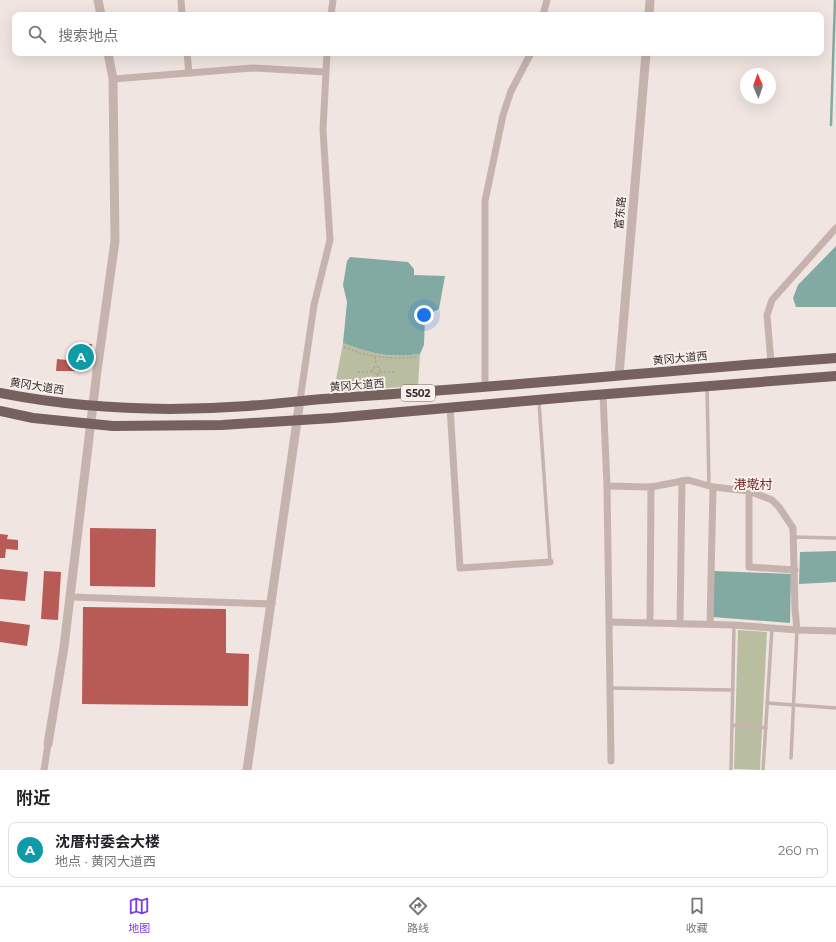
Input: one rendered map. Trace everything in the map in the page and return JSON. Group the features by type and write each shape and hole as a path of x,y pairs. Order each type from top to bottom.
{"main road":[{"name":"黄冈大道西","path":"0,392 32,399 117,408 202,408 485,388 619,375 836,358"},
{"name":"S502","path":"0,411 33,418 113,426 206,425 297,420 836,376"}],"street":[{"path":"98,0 100,12"},
{"path":"181,0 182,12"},
{"path":"331,12 333,0"},
{"path":"544,12 547,0"},
{"path":"649,12 650,0"},
{"path":"44,770 71,597 97,371 115,241 113,79 109,56"},
{"path":"187,56 189,73"},
{"path":"247,770 314,305 330,240 323,130 327,56"},
{"path":"485,388 484,201 503,115 510,91 529,56"},
{"name":"富东路","path":"619,375 646,56"},
{"path":"113,79 252,68 325,72"},
{"path":"771,363 767,315 772,300 836,228"},
{"path":"603,394 610,622 611,761"},
{"path":"450,408 460,568 550,562"},
{"path":"607,486 651,487 688,480 711,486 749,491 772,500 779,507 793,528 797,630"},
{"path":"680,624 682,481"},
{"path":"710,624 711,486"},
{"path":"650,623 651,487"},
{"path":"749,491 749,567 795,570"},
{"path":"71,597 272,604"},
{"path":"610,622 710,624 836,631"}],"lane":[{"path":"707,386 711,486"},
{"path":"538,400 550,562"},
{"path":"794,536 836,538"},
{"path":"731,770 734,625"},
{"path":"763,770 772,627"},
{"path":"791,758 797,630"},
{"path":"610,688 733,690"},
{"path":"767,703 836,708"},
{"path":"732,725 766,728"}],"path":[{"path":"344,347 375,357 403,359 418,357"},
{"path":"373,372 373,368 376,366 375,357"},
{"path":"376,366 380,368 380,372"},
{"path":"358,372 373,372 377,374"},
{"path":"377,374 380,372 395,372"},
{"path":"377,374 378,388"}],"green space":[{"path":"343,343 380,354 398,356 420,354 418,386 334,390"},
{"path":"738,630 767,632 760,770 734,769"}],"water":[{"path":"836,246 836,307 796,307 793,298 798,285"},
{"path":"350,257 408,262 414,269 414,275 445,276 439,309 425,316 424,345 420,354 398,356 380,354 343,343 347,302 343,285 347,261"},
{"path":"836,551 836,582 799,584 800,552"},
{"path":"714,571 791,574 790,623 712,617"}],"building":[{"path":"82,344 92,344 90,364 79,371 56,371 57,359 67,360 68,352"},
{"path":"90,528 156,529 155,587 90,586"},
{"path":"0,534 8,535 7,539 18,540 18,550 6,549 5,558 0,558"},
{"path":"0,569 28,572 25,601 0,599"},
{"path":"44,571 61,572 58,620 41,619"},
{"path":"83,607 226,609 226,653 249,654 248,706 82,704"},
{"path":"0,621 30,625 27,646 0,642"}],"waterway":[{"path":"831,125 835,0"}],"place":[{"name":"沈厝村委会大楼","path":"81,357"}],"district":[{"name":"港墘村","path":"753,484"}]}
